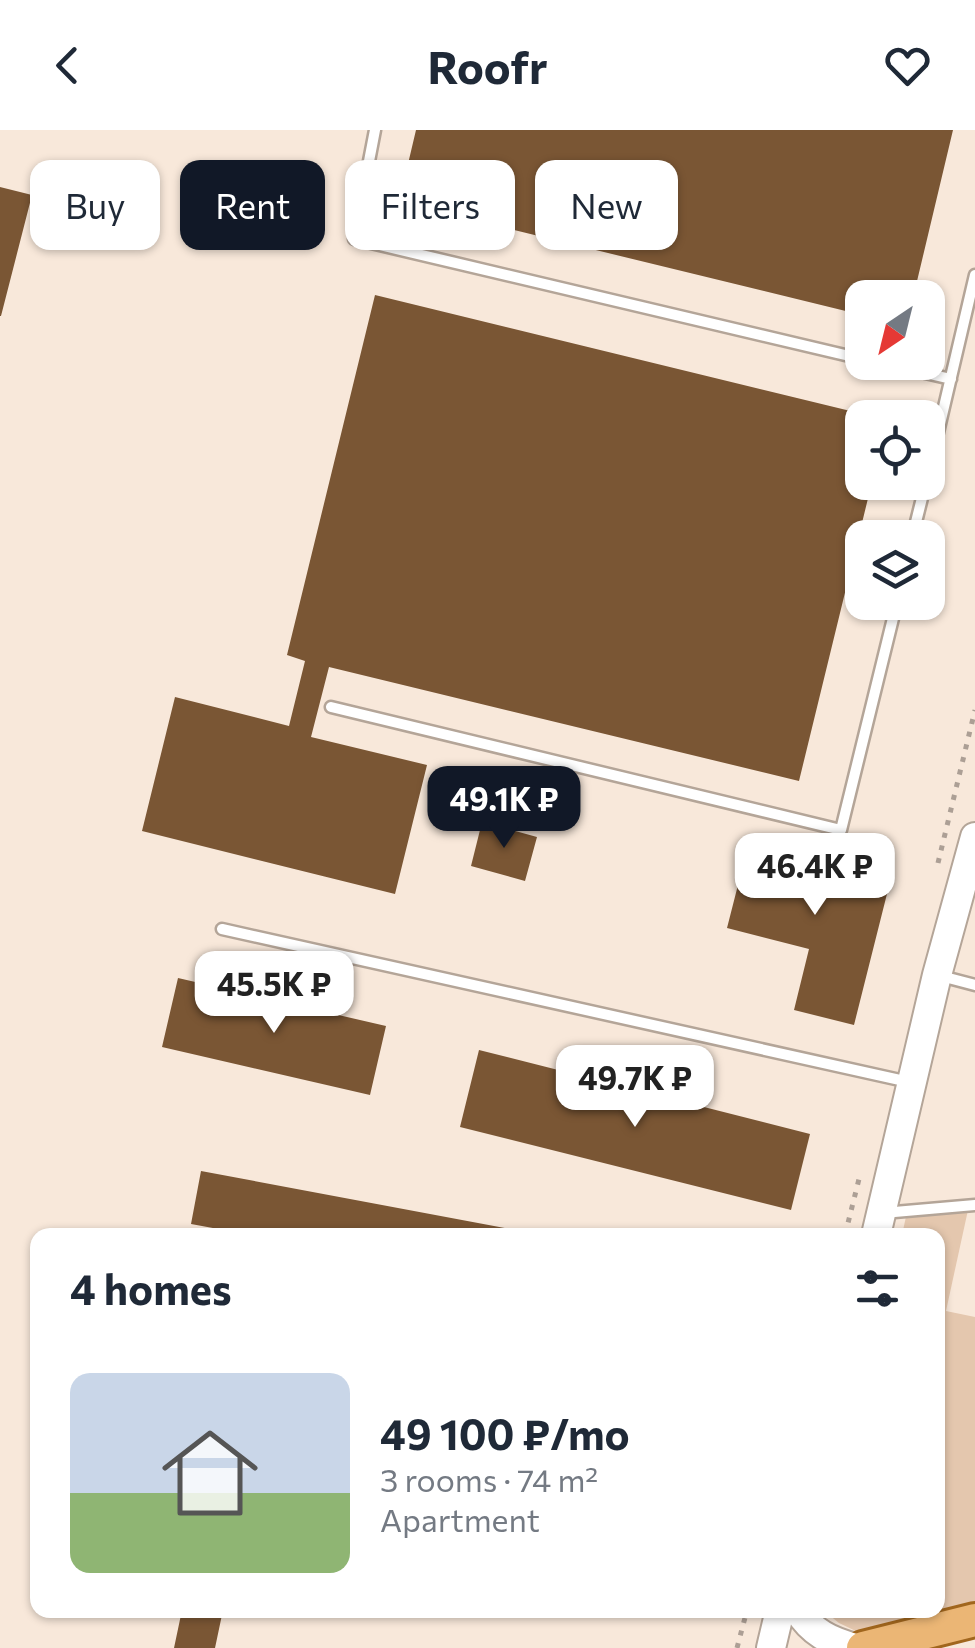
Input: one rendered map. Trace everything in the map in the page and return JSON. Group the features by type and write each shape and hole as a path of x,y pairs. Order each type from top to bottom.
{"main road":[{"path":"863,1648 975,1620"}],"street":[{"path":"879,1224 937,976 975,837"},
{"path":"771,1648 778,1618"},
{"path":"804,1618 830,1641 854,1648"}],"lane":[{"path":"375,130 354,240 845,355"},
{"path":"945,405 975,275"},
{"path":"945,379 951,380"},
{"path":"330,708 841,830 892,620"},
{"path":"222,928 911,1082"},
{"path":"937,976 975,985"},
{"path":"879,1224 975,1205"}],"path":[{"path":"736,1648 744,1618"}],"shaded area":[{"path":"968,1210 946,1311 975,1317 975,1603 945,1611 945,1228 904,1228 907,1212"},
{"path":"833,1618 918,1618 860,1633"}],"building":[{"path":"416,130 953,130 917,280 845,280 845,311 596,250 678,250 678,160 535,160 535,235 515,230 515,160 409,160"},
{"path":"0,187 30,194 30,203 0,316"},
{"path":"375,295 845,410 845,500 868,500 863,520 845,520 845,593 799,781 329,667 311,737 427,765 395,894 142,831 175,697 289,726 305,661 287,655"},
{"path":"482,822 537,837 525,881 471,866"},
{"path":"751,834 893,870 854,1025 794,1010 809,949 727,928"},
{"path":"178,978 386,1026 370,1095 162,1047"},
{"path":"479,1050 810,1134 791,1210 460,1127"},
{"path":"201,1171 504,1228 213,1228 191,1224"},
{"path":"180,1618 221,1618 215,1648 174,1648"}]}
